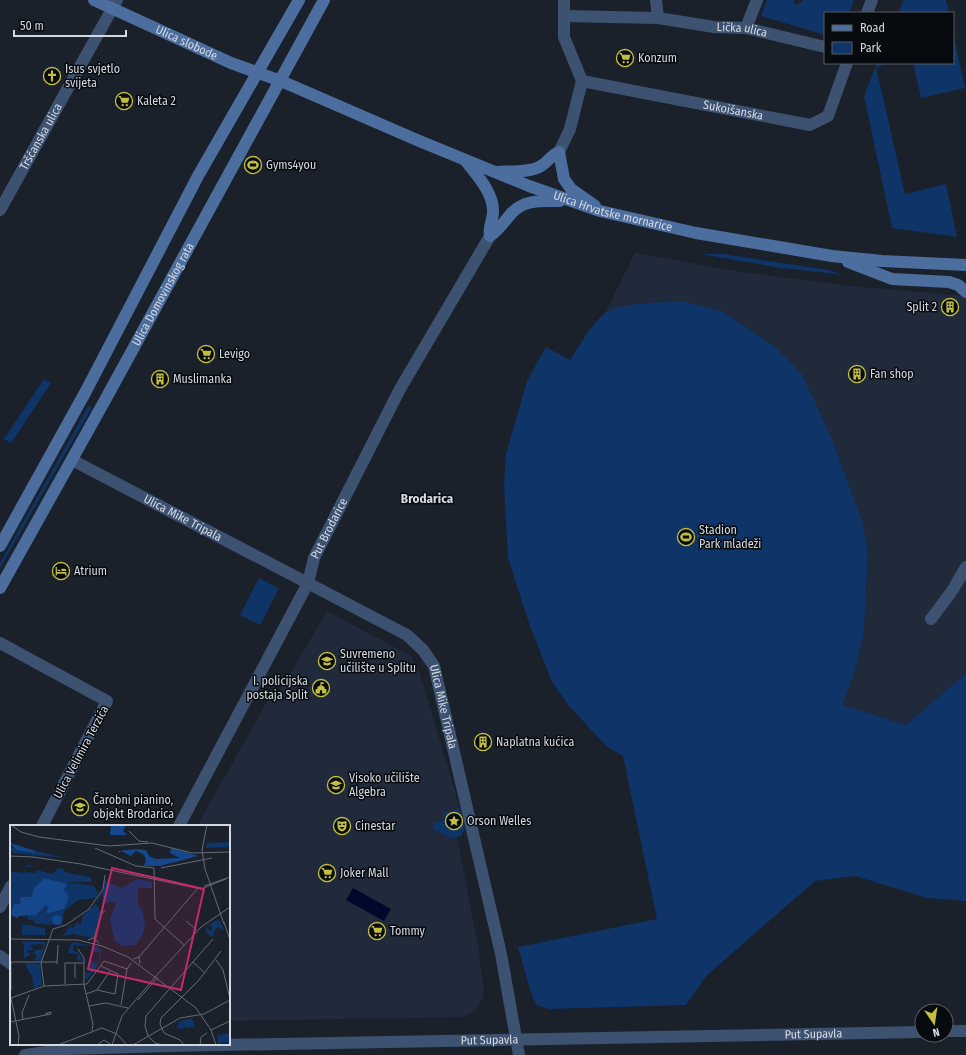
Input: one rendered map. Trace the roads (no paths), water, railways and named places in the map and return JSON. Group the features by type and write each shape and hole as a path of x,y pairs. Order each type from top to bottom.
{"main road":[{"name":"Ulica slobode","path":"94,0 114,4 257,74 281,81"},
{"name":"Ulica Domovinskog rata","path":"0,546 86,391 198,176 299,0"},
{"name":"Ulica Domovinskog rata","path":"0,588 281,81 324,0"},
{"name":"Ulica Hrvatske mornarice","path":"281,81 494,172 572,202 600,211 696,233 832,256 882,261 966,265"},
{"path":"494,172 534,169 542,166 552,155 559,152 564,179 571,189 600,211"},
{"path":"465,160 489,195 493,212 488,228 490,236 499,231 517,208 524,204 536,201 572,202"},
{"path":"832,256 892,279 949,282 958,285 966,292"}],"street":[{"path":"559,152 570,129 582,81 564,37 564,0"},
{"path":"656,0 658,18"},
{"path":"746,28 757,0"},
{"path":"867,12 872,0"},
{"name":"Tršćanska ulica","path":"0,210 114,4"},
{"name":"Lička ulica","path":"564,16 658,18 714,27 746,28 824,47"},
{"name":"Sukoišanska","path":"582,81 810,125 828,116 847,64"},
{"name":"Put Brodarice","path":"180,825 308,583 314,558 400,389 490,236"},
{"name":"Ulica Mike Tripala","path":"72,460 406,635 423,650 434,666 501,954 519,1055"},
{"path":"931,619 952,591 966,567"},
{"name":"Ulica Velimira Terzića","path":"0,643 108,701 43,825"},
{"path":"0,907 10,888"},
{"path":"0,956 10,963"},
{"path":"954,1031 966,1030"},
{"name":"Put Supavla","path":"230,1044 914,1032"},
{"name":"Put Supavla","path":"25,1055 59,1050 119,1046 176,1045"}],"place":[{"name":"Konzum","path":"625,58"},
{"name":"Isus svjetlo svijeta","path":"52,76"},
{"name":"Kaleta 2","path":"124,101"},
{"name":"Gyms4you","path":"253,165"},
{"name":"Split 2","path":"950,307"},
{"name":"Levigo","path":"206,354"},
{"name":"Fan shop","path":"857,374"},
{"name":"Muslimanka","path":"160,379"},
{"name":"Stadion Park mladeži","path":"686,537"},
{"name":"Atrium","path":"61,571"},
{"name":"Suvremeno učilište u Splitu","path":"327,661"},
{"name":"I. policijska postaja Split","path":"321,688"},
{"name":"Naplatna kućica","path":"483,742"},
{"name":"Visoko učilište Algebra","path":"336,785"},
{"name":"Čarobni pianino, objekt Brodarica","path":"80,807"},
{"name":"Orson Welles","path":"454,821"},
{"name":"Cinestar","path":"342,826"},
{"name":"Joker Mall","path":"327,873"},
{"name":"Tommy","path":"377,931"}],"district":[{"name":"Brodarica","path":"427,498"}]}
